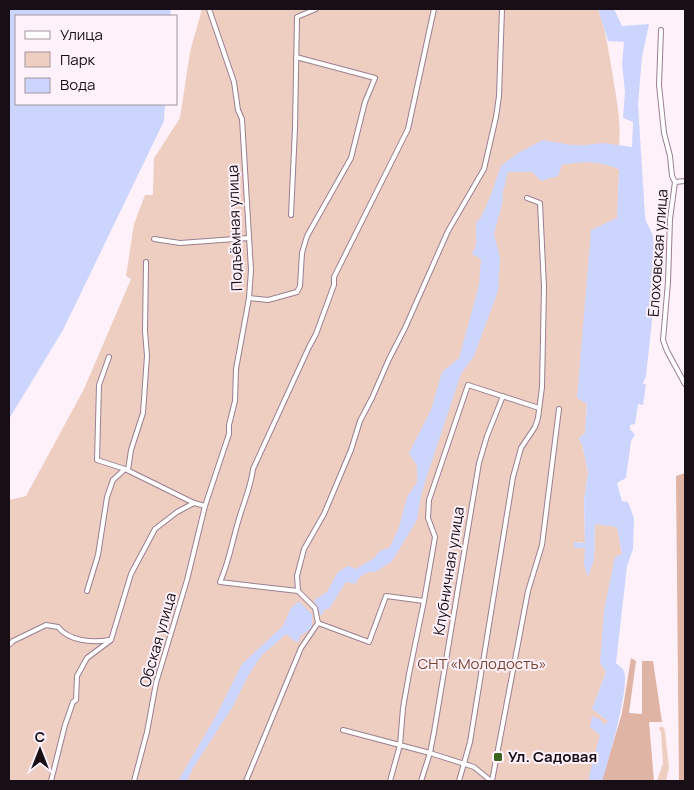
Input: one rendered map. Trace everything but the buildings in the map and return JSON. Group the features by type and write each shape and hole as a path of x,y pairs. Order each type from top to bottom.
{"street":[{"name":"Подъёмная улица","path":"205,506 229,434 229,425 235,401 236,369 249,298 251,270 242,119 238,110 234,82 209,9"},
{"path":"291,215 297,17 316,9"},
{"path":"246,781 275,715 286,682 301,648 318,623 315,608 298,591 220,582 228,564 253,469 316,334 334,285 334,277 408,129 434,9"},
{"path":"298,591 297,576 304,549 324,514 351,450 360,421 405,328 448,231 484,169 499,96 502,9"},
{"name":"Елоховская улица","path":"660,30 659,85 664,133 670,156 672,176 675,182 670,219 668,282 663,340 685,384"},
{"path":"249,298 268,300 297,292 300,286 302,253 307,236 351,158 365,102 375,78 296,57"},
{"path":"675,182 685,181"},
{"path":"459,781 474,718 513,477 521,448 535,427 542,387 544,287 540,203 527,198"},
{"path":"154,239 180,243 249,238"},
{"path":"87,592 98,556 107,498 112,480 127,470 143,412 147,356 145,331 146,262"},
{"path":"109,358 99,385 97,460 127,470 194,503 205,506"},
{"path":"390,781 400,745 403,708 435,537 428,518 429,500 468,385 539,408"},
{"name":"Клубничная улица","path":"421,781 430,753 478,462 503,396"},
{"path":"343,730 430,753 474,767 492,781 528,591 542,545 559,409"},
{"path":"51,781 64,725 73,702 76,700 77,676 87,658 111,640 131,574 155,529 177,512 194,503"},
{"name":"Обская улица","path":"134,781 147,732 156,683 187,580 205,506"},
{"path":"318,623 369,642 386,596 424,601"},
{"path":"9,645 13,641 46,625 58,627 62,633 75,638 96,642 111,640"}],"green space":[{"name":"СНТ «Молодость»","path":"202,9 598,9 607,42 618,111 620,133 615,168 619,169 617,218 598,227 585,433 579,438 583,447 588,473 584,500 585,543 577,542 585,548 594,560 595,523 617,527 622,554 606,672 592,709 608,721 600,735 607,740 639,781 9,781 9,500 26,496 84,389 131,279 126,276 134,224 145,195 153,195 154,158 180,118 190,52"},
{"path":"661,726 665,732 669,768 666,781 657,781 663,763 661,732 659,729"}],"shaded area":[{"path":"685,473 685,781 679,781 676,476"},
{"path":"631,658 636,661 629,713 642,714 642,661 653,661 662,722 649,722 654,781 602,781 622,713"}],"water":[{"path":"9,9 171,9 170,15 15,15 15,105 165,105 164,121 63,330 9,419"},
{"path":"598,9 614,9 622,26 649,24 642,57 638,104 645,216 653,237 655,272 650,341 646,376 643,383 646,385 643,405 638,404 635,424 630,425 630,429 635,435 631,441 626,478 617,483 622,501 628,502 634,518 633,549 627,566 616,663 624,671 624,692 602,781 589,781 600,735 590,727 592,716 600,719 604,725 608,721 592,709 606,672 600,663 604,610 615,557 622,554 617,527 595,524 594,560 588,577 584,565 585,548 574,548 574,542 585,543 584,500 588,473 583,447 579,438 585,433 587,404 577,398 591,230 617,218 619,169 603,164 584,162 562,165 558,176 541,181 532,172 508,172 494,234 500,258 498,291 474,356 461,374 425,482 417,520 392,561 376,572 368,572 360,577 355,584 346,582 329,609 325,609 321,616 314,600 327,592 338,572 348,566 356,569 374,558 380,551 390,547 399,527 407,497 417,482 417,466 409,453 431,410 442,372 459,358 479,285 481,259 472,254 476,245 476,223 481,217 490,197 501,166 518,153 543,140 571,145 603,143 632,147 633,122 623,118 625,92 622,64 624,42 608,41"},
{"path":"299,601 312,614 312,628 300,636 299,642 286,634 261,656 187,781 178,781 216,716 242,664 283,626 291,608"}],"place":[{"name":"Ул. Садовая","path":"498,757"}]}
